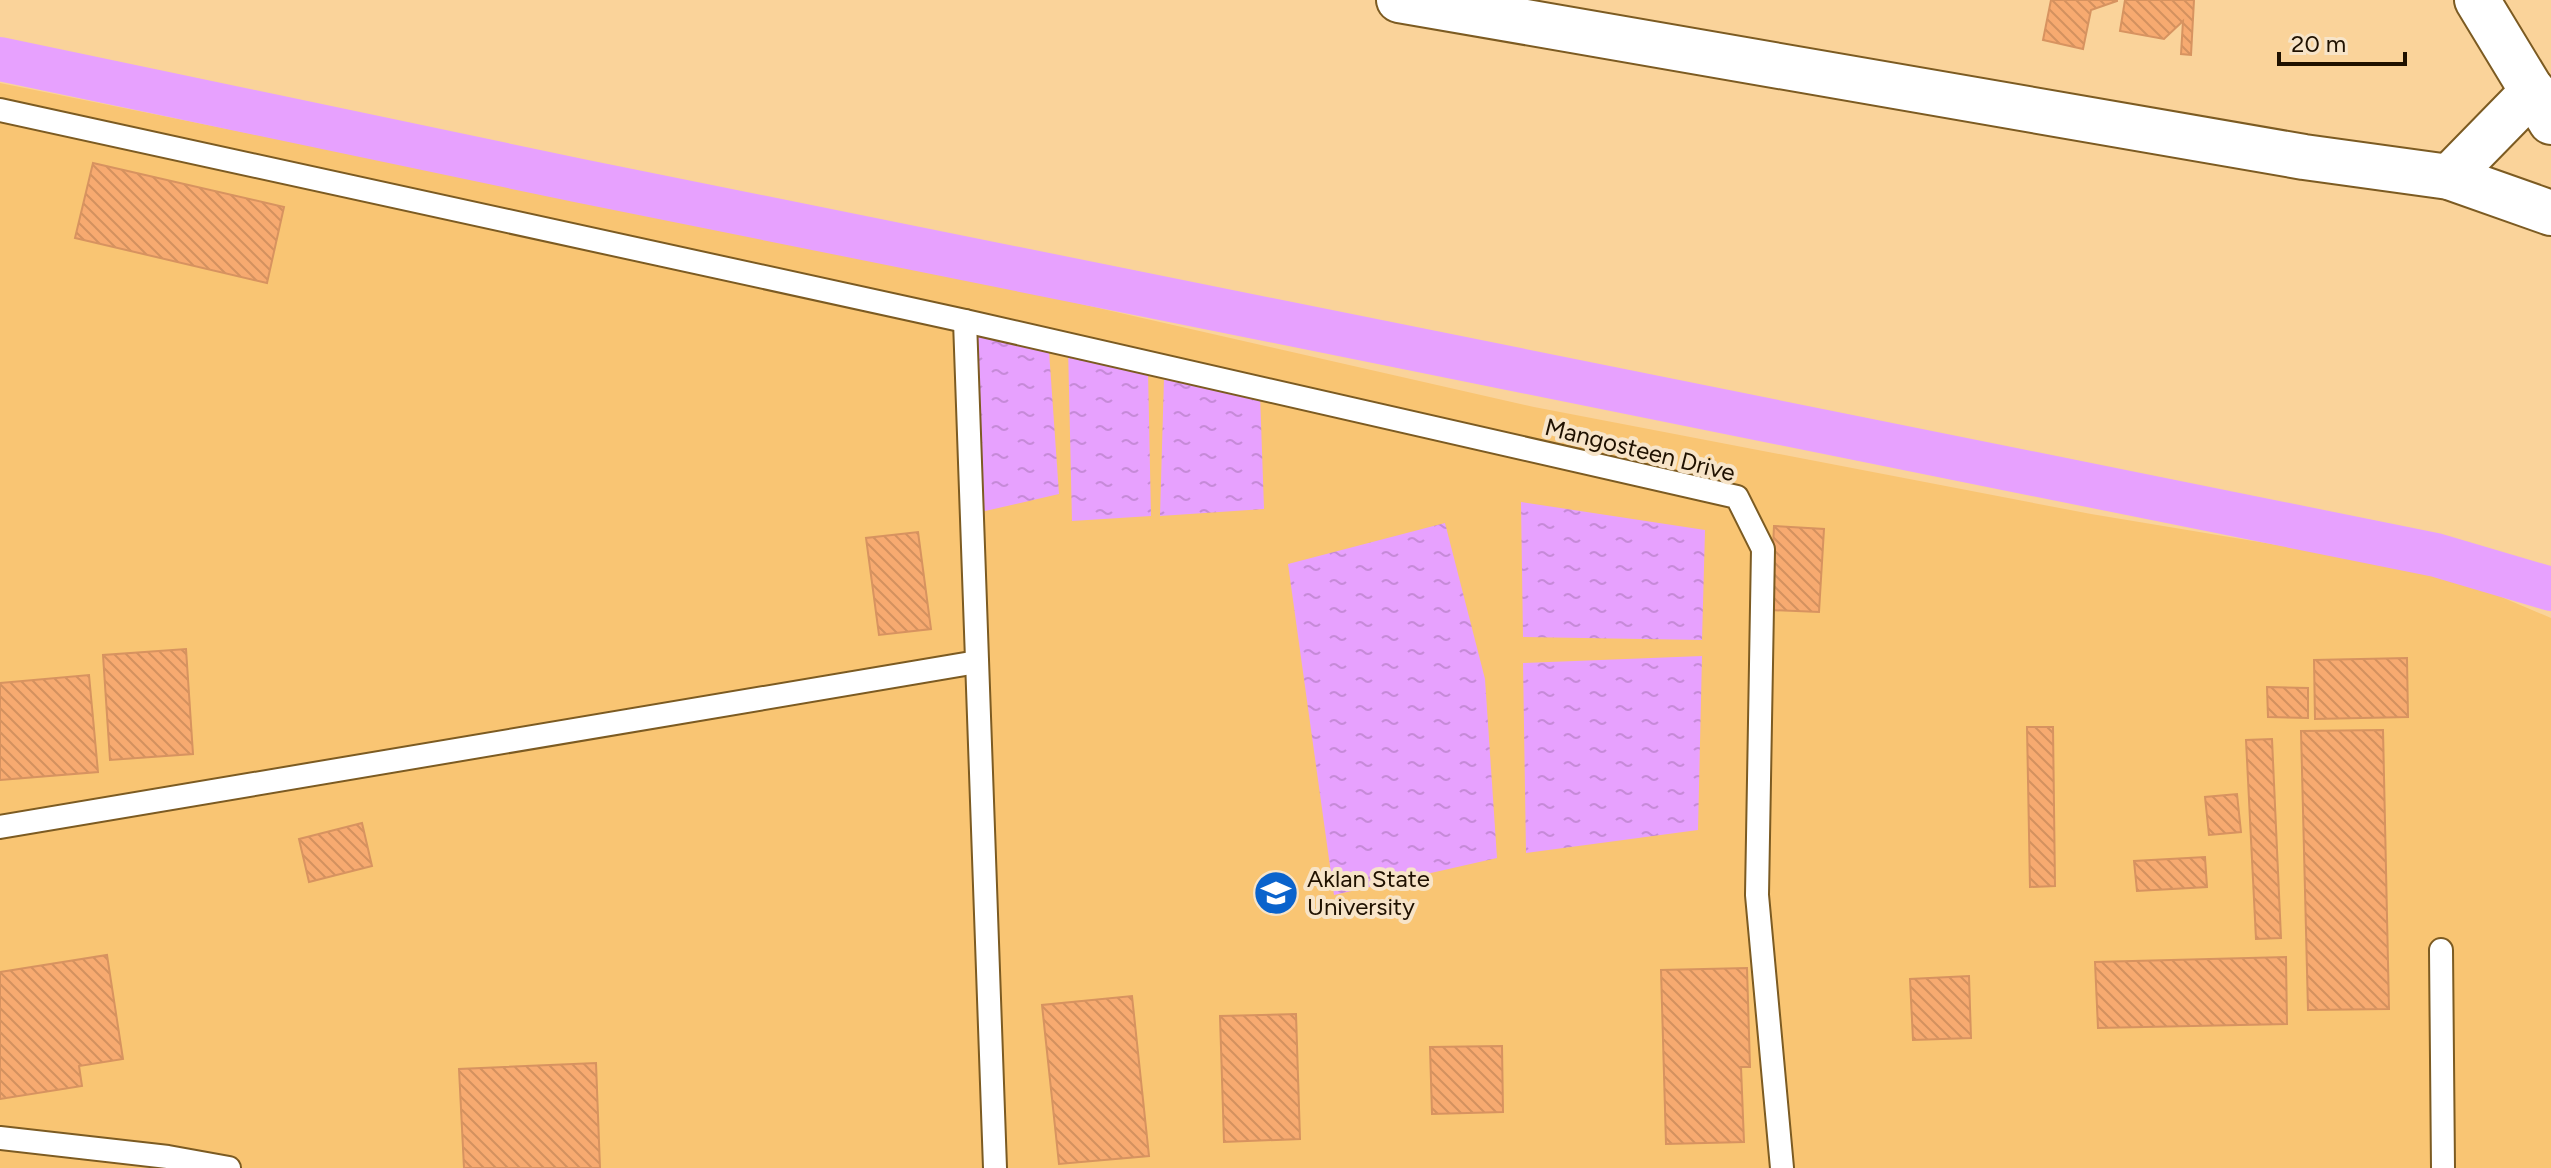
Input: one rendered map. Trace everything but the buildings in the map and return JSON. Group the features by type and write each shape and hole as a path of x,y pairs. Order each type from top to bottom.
{"main road":[{"path":"1399,0 2289,155 2449,177 2551,213"},
{"path":"2449,177 2542,106 2477,0"}],"lane":[{"path":"0,110 965,321 995,1168"},
{"name":"Mangosteen Drive","path":"965,321 1737,497 1763,549 1757,895 1782,1168"},
{"path":"0,827 977,662"},
{"path":"2441,950 2443,1168"},
{"path":"0,1138 168,1157 229,1168"}],"shaded area":[{"name":"Aklan State University","path":"0,83 966,278 1534,407 2091,514 2445,573 2551,618 2551,1168 0,1168"}],"water":[{"path":"970,331 1049,351 1059,494 981,512"},
{"path":"1068,346 1148,371 1151,516 1072,521"},
{"path":"1164,378 1260,394 1264,509 1160,516"},
{"path":"1521,502 1705,530 1702,640 1523,637"},
{"path":"1445,523 1485,679 1497,858 1334,895 1288,564"},
{"path":"1702,656 1698,830 1526,853 1523,663"}],"waterway":[{"path":"0,59 581,181 2436,555 2551,589"}],"place":[{"name":"Aklan State University","path":"1276,893"}]}
